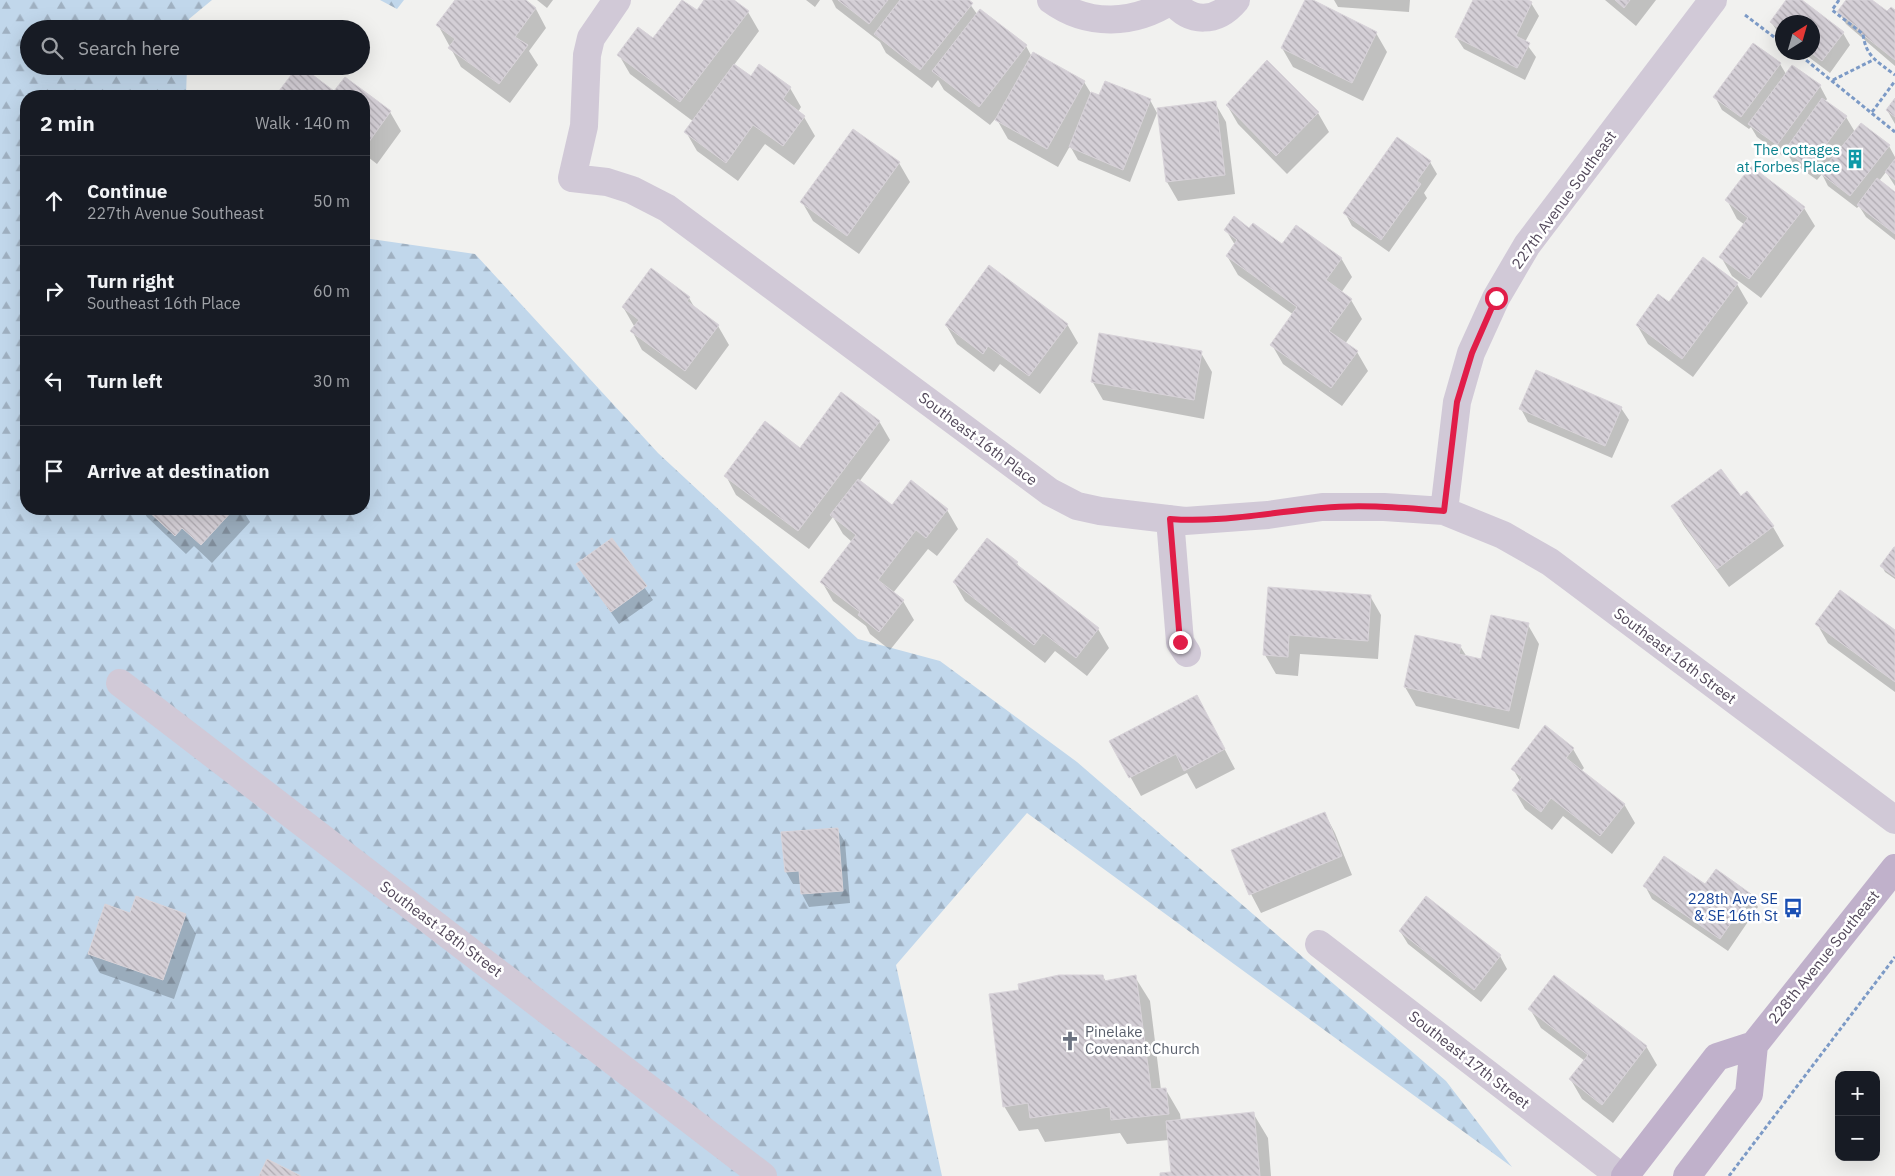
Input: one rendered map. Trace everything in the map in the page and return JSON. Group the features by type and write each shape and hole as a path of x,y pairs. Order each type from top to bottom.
{"main road":[{"name":"228th Avenue Southeast","path":"1754,1045 1895,868"},
{"path":"1625,1176 1717,1057 1754,1045 1749,1094 1687,1176"}],"street":[{"name":"Southeast 16th Place","path":"617,0 591,38 587,55 584,126 572,178 607,182 632,190 667,208 1050,492 1077,506 1100,512 1185,521 1322,508 1384,507 1444,511"},
{"path":"1051,0 1060,7 1086,18 1117,21 1154,12 1172,0 1180,10 1191,16 1204,19 1217,16 1228,10 1236,0"},
{"name":"227th Avenue Southeast","path":"1444,511 1457,402 1472,353 1496,298 1528,245 1713,0"},
{"name":"Southeast 16th Street","path":"1444,511 1503,535 1550,562 1895,820"},
{"path":"1170,519 1180,642 1186,653"},
{"name":"Southeast 18th Street","path":"120,683 763,1176"},
{"name":"Southeast 17th Street","path":"1319,944 1620,1176"}],"path":[{"path":"1839,0 1832,10 1863,34 1865,49 1875,60 1895,75"},
{"path":"1745,14 1775,38"},
{"path":"1806,60 1895,132"},
{"path":"1832,80 1875,60"},
{"path":"1872,112 1895,81"},
{"path":"1729,1176 1895,957"}],"green space":[{"path":"0,0 212,0 189,20 20,20 20,75 187,75 186,90 20,90 20,515 370,515 370,239 475,254 658,453 858,639 940,661 1077,762 1446,1081 1512,1167 1027,813 896,965 942,1176 0,1176"},
{"path":"380,0 404,0 397,9"}],"building":[{"path":"455,0 526,0 536,8 515,37 528,45 499,84 448,48 455,39 436,25"},
{"path":"682,0 697,10 704,0 734,0 749,11 680,102 617,55 638,27 653,38"},
{"path":"838,0 888,0 869,24"},
{"path":"900,0 969,0 973,3 920,70 874,34"},
{"path":"1305,0 1313,0 1377,32 1352,83 1281,48"},
{"path":"1473,0 1528,0 1532,2 1516,36 1530,43 1517,68 1455,37"},
{"path":"1615,0 1630,0 1624,8"},
{"path":"1786,0 1802,0 1844,32 1822,61 1820,60 1820,15 1775,15"},
{"path":"1846,0 1872,0 1887,11 1891,7 1895,10 1895,60 1857,30 1859,28 1837,12"},
{"path":"980,9 1027,45 979,107 932,71"},
{"path":"1775,15 1775,26 1770,22"},
{"path":"1753,43 1781,63 1741,117 1713,97"},
{"path":"1033,52 1085,81 1047,149 995,120"},
{"path":"1267,60 1319,112 1276,156 1226,105"},
{"path":"734,64 751,76 759,64 791,87 783,99 805,116 783,146 753,125 726,163 684,132"},
{"path":"1792,65 1821,85 1777,145 1748,124"},
{"path":"291,75 313,75 333,90 280,90"},
{"path":"345,77 363,90 335,90"},
{"path":"1105,81 1151,99 1123,170 1069,147 1091,92 1099,95"},
{"path":"370,95 391,111 370,140"},
{"path":"1822,98 1847,116 1809,168 1785,150"},
{"path":"1895,98 1895,117 1886,110"},
{"path":"1216,101 1225,175 1166,182 1157,108"},
{"name":"The cottages at Forbes Place","path":"1861,123 1890,145 1850,196 1820,173"},
{"path":"853,129 900,162 847,236 800,202"},
{"path":"1397,137 1431,161 1417,181 1421,184 1381,240 1343,213"},
{"path":"1895,159 1895,180 1885,172"},
{"path":"1751,166 1805,207 1749,279 1719,257 1748,218 1725,200"},
{"path":"1877,178 1895,192 1895,234 1857,205"},
{"path":"1234,216 1249,228 1253,223 1282,244 1296,225 1342,258 1326,280 1352,299 1329,331 1358,351 1331,388 1270,345 1297,307 1226,256 1237,240 1224,230"},
{"path":"1703,257 1738,283 1682,359 1636,325 1658,294 1669,302"},
{"path":"989,265 1068,324 1029,376 988,346 983,354 945,325"},
{"path":"651,268 690,297 687,301 719,325 685,371 630,331 639,320 622,307"},
{"path":"1099,333 1202,351 1194,400 1091,382"},
{"path":"1536,370 1622,407 1605,446 1519,409"},
{"path":"841,392 880,421 798,531 724,476 765,421 800,448"},
{"path":"1721,469 1741,496 1747,491 1774,526 1717,569 1671,506"},
{"path":"858,479 892,505 911,480 948,509 926,538 916,530 878,580 904,600 879,632 858,615 860,612 820,582 856,535 830,515"},
{"path":"152,515 228,515 201,545 182,528 175,536"},
{"path":"612,538 647,586 611,612 576,564"},
{"path":"987,538 1018,562 1016,564 1099,628 1076,658 1043,633 1034,645 953,582"},
{"path":"1895,547 1895,577 1880,566"},
{"path":"1268,587 1371,595 1368,641 1289,635 1288,657 1263,655"},
{"path":"1840,590 1895,630 1895,682 1815,624"},
{"path":"1491,615 1529,623 1509,711 1404,687 1415,635 1461,645 1459,654 1481,659"},
{"path":"1197,695 1225,749 1184,771 1176,754 1129,778 1109,741"},
{"path":"1545,725 1574,748 1566,758 1625,804 1600,836 1551,798 1541,812 1512,790 1522,777 1511,769"},
{"path":"1325,812 1342,856 1249,895 1231,850"},
{"path":"838,828 843,891 801,894 799,871 785,872 781,832"},
{"path":"1664,856 1705,884 1716,869 1751,894 1720,939 1643,886"},
{"path":"136,896 186,914 163,980 88,954 105,904 130,913"},
{"path":"1426,896 1501,955 1474,990 1399,931"},
{"name":"Pinelake Covenant Church","path":"1059,975 1103,975 1104,981 1136,975 1151,1089 1166,1088 1169,1114 1111,1120 1110,1107 1030,1118 1028,1103 1003,1107 989,994 1019,990 1018,984"},
{"path":"1554,975 1647,1046 1602,1105 1569,1079 1588,1055 1528,1009"},
{"path":"1254,1112 1260,1176 1160,1176 1160,1173 1171,1172 1166,1121"},
{"path":"267,1159 301,1176 259,1176"}],"place":[{"name":"The cottages at Forbes Place","path":"1855,159"},
{"name":"228th Ave SE & SE 16th St","path":"1793,908"},
{"name":"Pinelake Covenant Church","path":"1070,1041"}],"route":[{"path":"1180,642 1170,519 1185,521 1268,515 1322,508 1384,507 1444,511 1457,402 1472,353 1496,298"}]}
